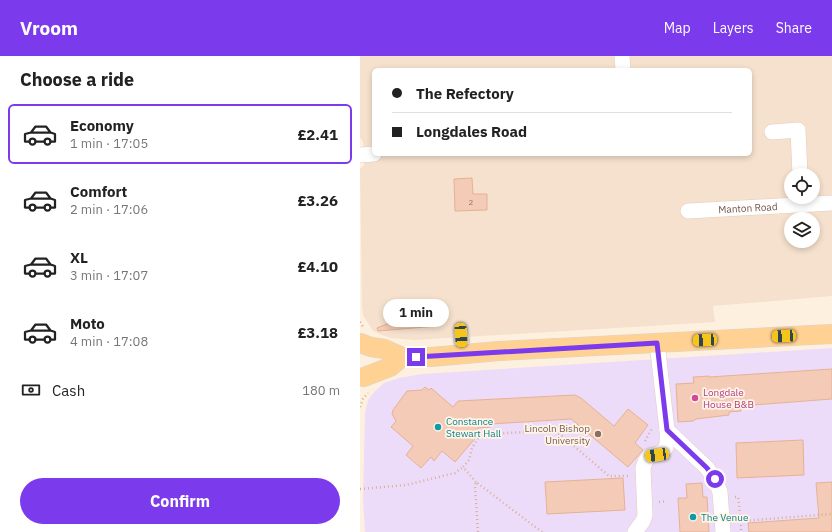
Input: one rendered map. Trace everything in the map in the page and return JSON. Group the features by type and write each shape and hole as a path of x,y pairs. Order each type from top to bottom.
{"main road":[{"path":"360,344 384,349 402,357 431,357 832,334"},
{"path":"360,344 365,354 366,361 366,368 362,380"},
{"path":"362,380 390,367 402,357"}],"street":[{"path":"622,56 623,68"},
{"path":"772,132 798,130 800,168"},
{"path":"360,155 372,154"},
{"name":"Manton Road","path":"820,202 832,202"},
{"name":"Manton Road","path":"688,211 784,203"},
{"path":"461,335 463,354"},
{"path":"635,532 643,521 645,515 643,475 644,462 649,456 657,455 663,451 668,443 657,343"},
{"path":"667,430 707,468 715,479 720,492 723,532"}],"path":[{"path":"360,489 406,485 455,473 469,460 472,448 480,435 551,430 560,435 609,476 643,475"},
{"path":"463,467 476,482 542,532"},
{"path":"476,482 478,532"},
{"path":"720,498 738,497 741,532"},
{"path":"740,521 832,514"}],"shaded area":[{"path":"360,56 832,56 832,296 713,306 715,322 414,340 391,338 373,331 363,315 360,169 364,165 363,141 360,138"},
{"name":"Lincoln Bishop University","path":"832,348 832,532 365,532 363,498 365,412 368,400 384,383 399,378 422,374"}],"building":[{"path":"472,178 473,194 487,194 487,210 455,211 454,179"},
{"path":"435,305 437,326 378,331 377,328"},
{"path":"832,369 832,399 740,406 741,411 729,412 729,415 678,422 676,384 694,383 693,377"},
{"name":"Constance Stewart Hall","path":"425,387 429,390 431,388 453,407 458,401 575,395 581,398 614,426 628,409 648,425 635,443 643,450 628,467 571,419 491,424 491,427 478,428 478,435 455,462 442,451 434,461 431,457 421,468 406,455 413,446 391,427 396,421 392,414 393,410 407,391 422,390"},
{"path":"803,440 804,475 737,478 736,443"},
{"path":"623,478 625,510 547,514 545,482"},
{"path":"832,482 832,532 749,532 748,523 819,518 816,483"},
{"name":"The Venue","path":"702,483 703,497 707,497 709,532 680,532 678,498 687,498 686,484"}],"place":[{"name":"Longdale House B&B","path":"695,398"},
{"name":"Constance Stewart Hall","path":"438,427"},
{"name":"Lincoln Bishop University","path":"598,434"},
{"name":"The Venue","path":"693,517"}],"route":[{"path":"416,357 657,343 667,430 707,468 715,479"}]}
